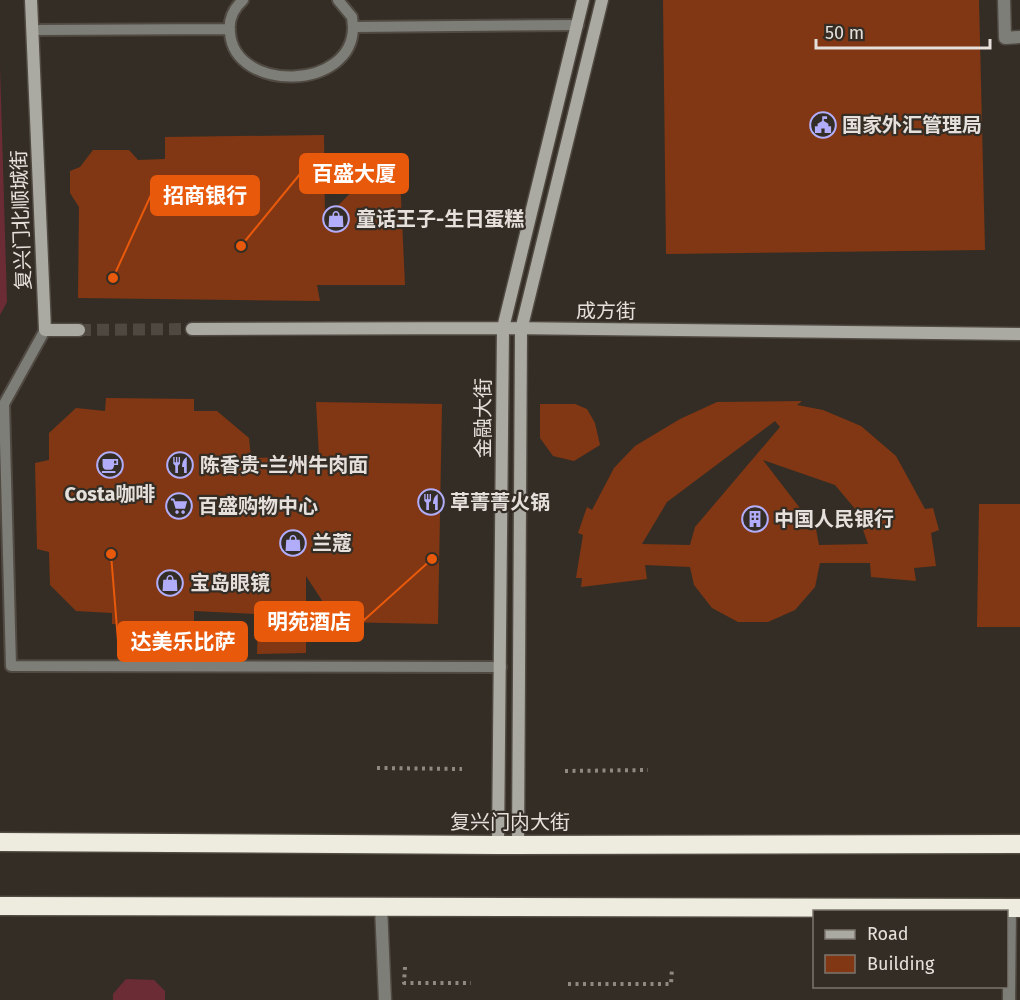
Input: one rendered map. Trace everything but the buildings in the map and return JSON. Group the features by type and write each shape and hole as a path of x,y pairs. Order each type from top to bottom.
{"highway":[{"name":"复兴门内大街","path":"0,842 498,846 1020,844"},
{"path":"0,906 1015,908"}],"main road":[{"name":"复兴门北顺城街","path":"31,0 45,330"},
{"name":"金融大街","path":"498,846 503,328 583,0"},
{"path":"518,845 521,330 602,0"},
{"name":"成方街","path":"192,329 503,328 1020,334"},
{"path":"45,330 79,330"}],"street":[{"path":"1004,0 1005,38 1020,37"},
{"path":"381,906 385,1000"},
{"path":"1009,1000 1015,908"}],"lane":[{"path":"243,0 234,9 230,29 234,50 248,64 268,74 291,76 313,73 341,61 350,48 354,27 352,17 338,0"},
{"path":"354,27 578,24"},
{"path":"32,30 230,29"},
{"path":"45,330 4,404 11,666 501,667"}],"path":[{"path":"377,768 462,770"},
{"path":"565,771 648,770"},
{"path":"405,968 404,983 471,983"},
{"path":"567,984 671,984 672,968"}],"shaded area":[{"path":"0,66 7,302 0,315"},
{"path":"126,979 154,980 165,991 165,1000 113,1000 113,994"}],"tunnel":[{"path":"79,330 192,329"}],"place":[{"name":"国家外汇管理局","path":"823,125"},
{"name":"童话王子-生日蛋糕","path":"336,219"},
{"name":"百盛大厦","path":"241,246"},
{"name":"招商银行","path":"113,278"},
{"name":"Costa咖啡","path":"110,465"},
{"name":"陈香贵-兰州牛肉面","path":"180,465"},
{"name":"草菁菁火锅","path":"431,502"},
{"name":"百盛购物中心","path":"179,506"},
{"name":"中国人民银行","path":"755,519"},
{"name":"兰蔻","path":"293,543"},
{"name":"达美乐比萨","path":"111,554"},
{"name":"明苑酒店","path":"432,559"},
{"name":"宝岛眼镜","path":"170,583"}]}
